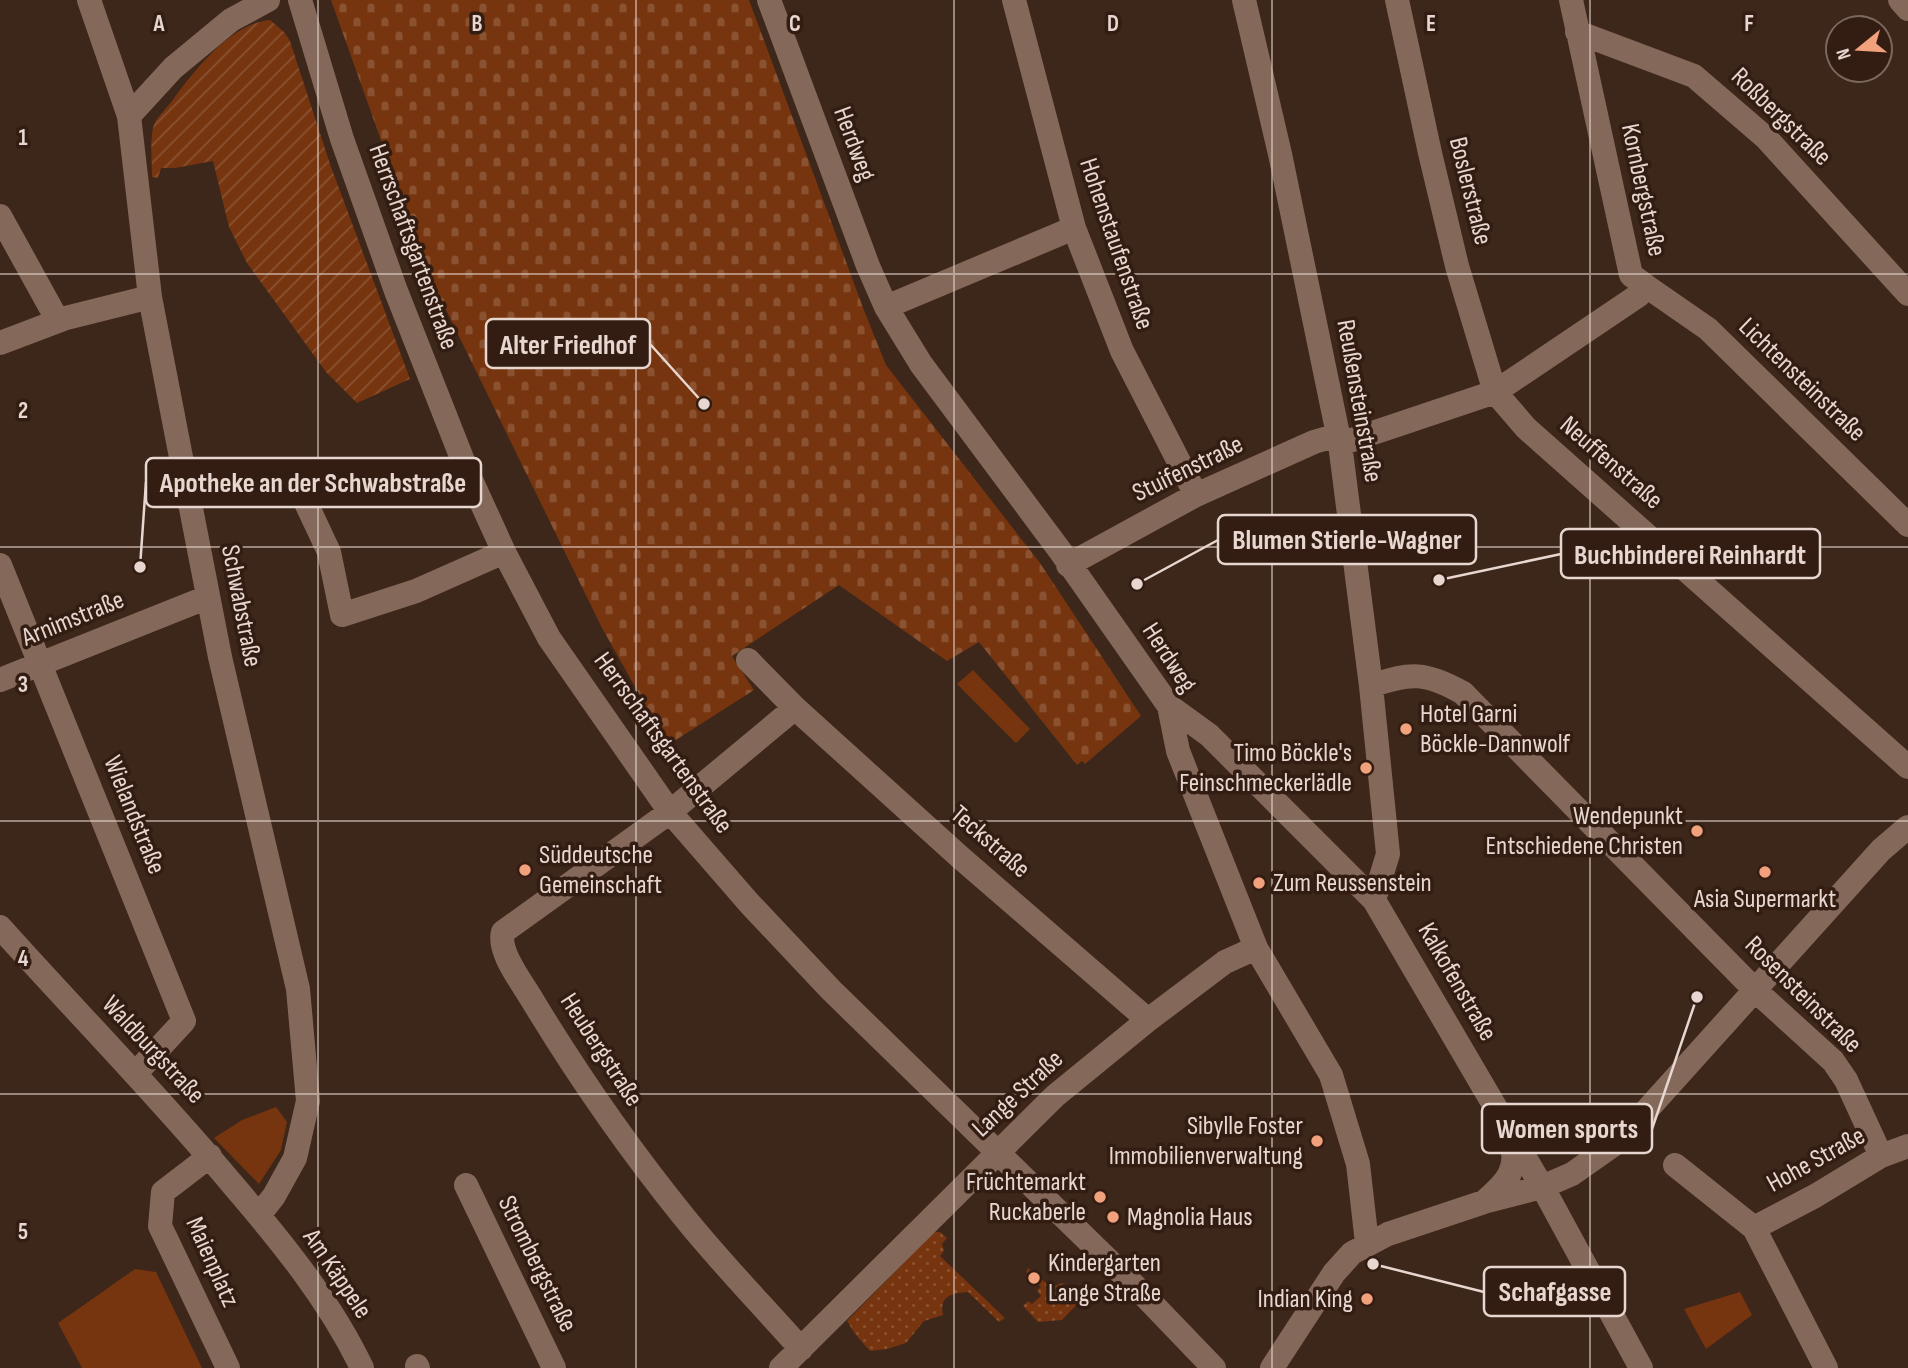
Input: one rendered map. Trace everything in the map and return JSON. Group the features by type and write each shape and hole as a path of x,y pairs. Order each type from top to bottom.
{"street":[{"name":"Schwabstraße","path":"89,0 129,116 150,297 208,597 298,989 308,1101 295,1158 274,1196 259,1215"},
{"path":"129,116 173,68 223,26 268,0"},
{"name":"Herrschaftsgartenstraße","path":"300,0 342,139 396,290 467,471 503,552 549,638 670,812 749,903 831,990 1138,1289 1214,1368"},
{"name":"Herdweg","path":"769,0 868,266 886,307 921,364 1061,552 1169,706 1178,751 1256,948 1331,1075 1359,1164 1367,1243"},
{"name":"Hohenstaufenstraße","path":"1014,0 1074,228 1122,351 1196,495"},
{"name":"Reußensteinstraße","path":"1244,0 1280,154 1339,439 1371,686 1388,854 1374,900"},
{"name":"Boslerstraße","path":"1397,0 1457,266 1495,392"},
{"name":"Kornbergstraße","path":"1495,392 1639,295 1646,286 1631,275 1571,0"},
{"path":"1900,0 1908,9"},
{"name":"Roßbergstraße","path":"1577,32 1694,76 1766,138 1908,295"},
{"path":"0,216 58,321"},
{"path":"886,307 1074,228"},
{"name":"Lichtensteinstraße","path":"1646,286 1708,330 1908,526"},
{"path":"0,343 58,321 150,297"},
{"path":"1339,439 1495,392"},
{"name":"Neuffenstraße","path":"1495,392 1526,428 1908,767"},
{"name":"Stuifenstraße","path":"1068,565 1196,495 1314,442 1339,439"},
{"path":"306,503 329,551 342,615 416,591 503,552"},
{"name":"Wielandstraße","path":"0,565 184,1021 135,1074"},
{"name":"Arnimstraße","path":"0,680 208,597"},
{"name":"Teckstraße","path":"748,660 795,708 961,858 1148,1020"},
{"name":"Rosensteinstraße","path":"1371,686 1421,675 1443,682 1463,693 1756,990 1833,1062 1846,1080 1881,1156"},
{"name":"Kalkofenstraße","path":"1169,706 1209,735 1374,900 1542,1187 1641,1368"},
{"path":"670,812 795,708"},
{"name":"Heubergstraße","path":"670,812 503,932 500,939 510,963 537,1008 641,1163 685,1219 801,1349"},
{"path":"1272,1368 1334,1273 1352,1253 1367,1243 1483,1202 1542,1187 1572,1174 1619,1141 1881,850 1906,832"},
{"name":"Waldburgstraße","path":"0,927 209,1156 259,1215"},
{"name":"Lange Straße","path":"781,1368 1055,1096 1148,1020 1225,962 1256,948"},
{"name":"Kalkofenstraße","path":"1483,1202 1504,1185 1513,1169 1514,1149 1504,1122"},
{"name":"Hohe Straße","path":"1754,1228 1815,1196 1881,1156 1908,1146"},
{"name":"Maienplatz","path":"209,1156 163,1192 160,1226 228,1368"},
{"path":"1675,1165 1754,1228 1826,1368"},
{"name":"Strombergstraße","path":"466,1185 554,1368"},
{"name":"Am Käppele","path":"259,1215 332,1314 362,1368"}],"green space":[{"path":"331,0 749,0 886,365 1040,563 1141,716 1085,764 1082,761 1077,765 979,642 947,661 839,585 732,656 754,690 668,745 602,628 429,275"},
{"path":"270,20 290,41 330,164 410,379 357,403 326,372 247,263 229,227 213,161 161,168 158,178 152,177 152,134 158,118 202,63 227,39 255,23"},
{"path":"973,670 1030,729 1016,743 957,684"},
{"path":"276,1107 287,1122 281,1150 259,1184 214,1138 242,1120"},
{"path":"934,1232 940,1232 947,1238 942,1244 944,1251 940,1256 1005,1318 999,1322 968,1292 957,1293 945,1300 943,1315 924,1321 906,1343 870,1351 847,1321"},
{"path":"1028,1268 1051,1287 1063,1283 1081,1300 1062,1320 1038,1322 1023,1306 1028,1301 1032,1304 1041,1296 1037,1290 1041,1287 1026,1272"},
{"path":"135,1269 156,1272 202,1368 82,1368 58,1323"},
{"path":"1740,1292 1752,1315 1706,1349 1684,1309"}],"place":[{"name":"Alter Friedhof","path":"704,404"},
{"name":"Apotheke an der Schwabstraße","path":"140,567"},
{"name":"Buchbinderei Reinhardt","path":"1439,580"},
{"name":"Blumen Stierle-Wagner","path":"1137,584"},
{"name":"Hotel Garni Böckle-Dannwolf","path":"1406,729"},
{"name":"Timo Böckle's Feinschmeckerlädle","path":"1366,768"},
{"name":"Wendepunkt Entschiedene Christen","path":"1697,831"},
{"name":"Süddeutsche Gemeinschaft","path":"525,870"},
{"name":"Asia Supermarkt","path":"1765,872"},
{"name":"Zum Reussenstein","path":"1259,883"},
{"name":"Women sports","path":"1697,997"},
{"name":"Sibylle Foster Immobilienverwaltung","path":"1317,1141"},
{"name":"Früchtemarkt Ruckaberle","path":"1100,1197"},
{"name":"Magnolia Haus","path":"1113,1217"},
{"name":"Schafgasse","path":"1373,1264"},
{"name":"Kindergarten Lange Straße","path":"1034,1278"},
{"name":"Indian King","path":"1367,1299"}]}
